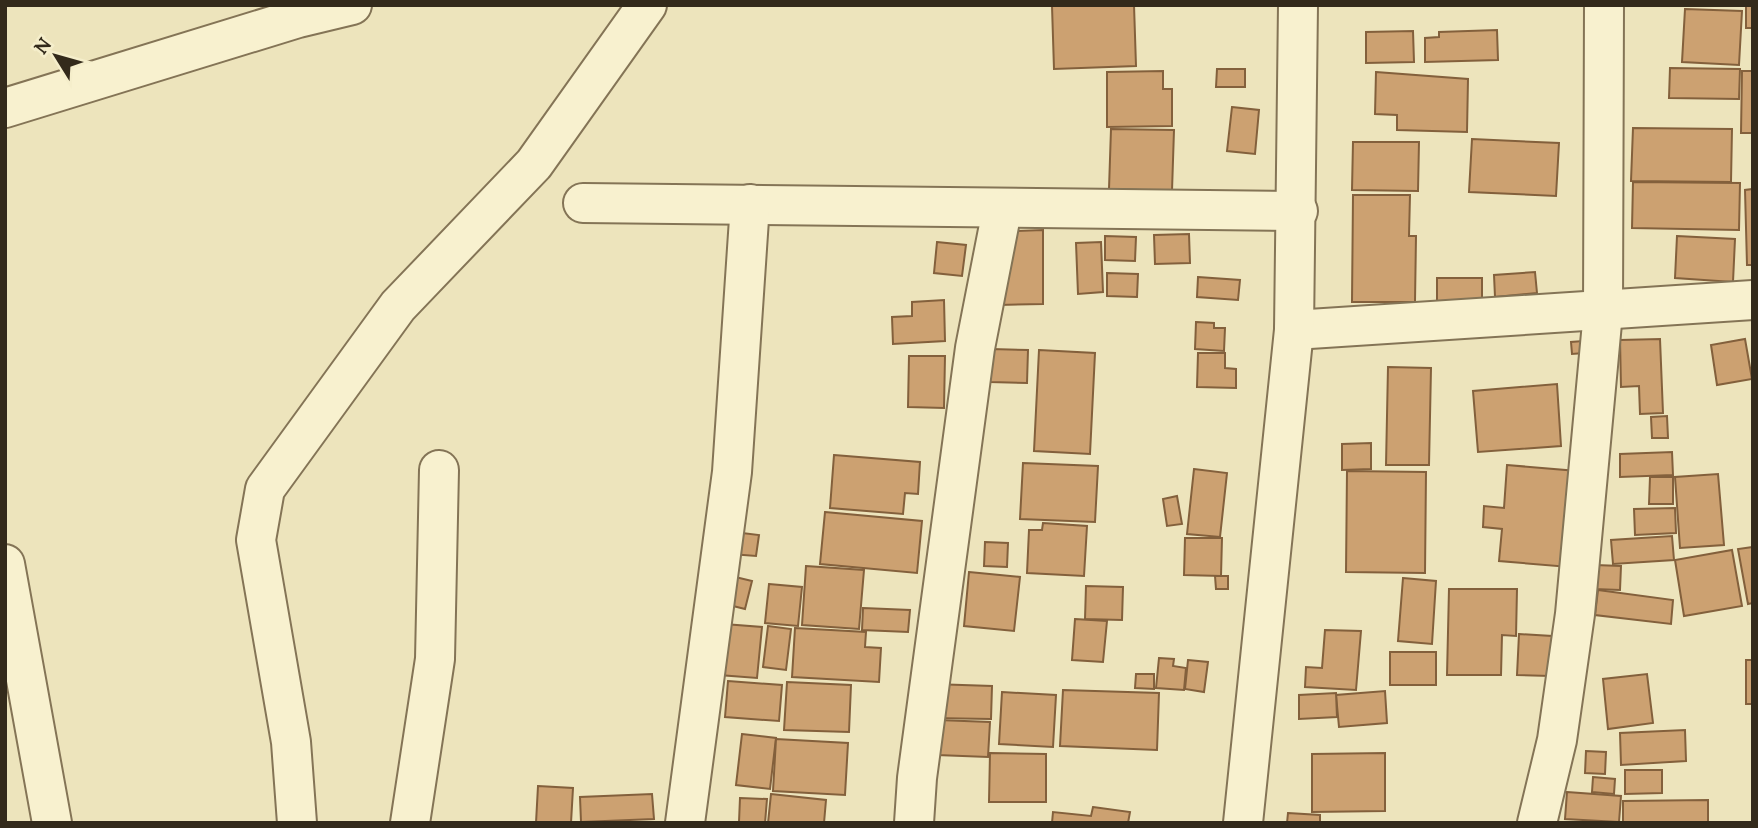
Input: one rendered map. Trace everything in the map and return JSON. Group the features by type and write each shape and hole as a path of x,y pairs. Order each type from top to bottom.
{"street":[{"path":"5,108 298,18 352,5"},
{"path":"297,823 291,742 256,540 265,489 398,306 534,164 648,5"},
{"path":"1243,823 1294,330 1298,211 1298,5"},
{"path":"1537,823 1557,740 1576,614 1603,312 1604,5"},
{"path":"583,203 1002,210 1298,211"},
{"path":"685,823 733,472 750,204"},
{"path":"914,823 916,778 975,348 1002,210"},
{"path":"1294,330 1603,312 1753,300"},
{"path":"410,823 435,659 439,470"},
{"path":"7,588 52,823"}],"building":[{"path":"1134,5 1136,66 1054,69 1052,6"},
{"path":"1746,5 1753,5 1753,28 1746,28"},
{"path":"1685,9 1742,11 1739,65 1682,62"},
{"path":"1497,30 1498,60 1425,62 1425,38 1439,37 1439,32"},
{"path":"1413,31 1414,62 1366,63 1366,32"},
{"path":"1670,68 1740,69 1739,99 1669,98"},
{"path":"1217,69 1245,69 1245,87 1216,87"},
{"path":"1163,71 1163,89 1172,89 1172,126 1107,127 1107,72"},
{"path":"1742,71 1753,71 1753,133 1741,133"},
{"path":"1376,72 1468,79 1467,132 1397,130 1397,115 1375,114"},
{"path":"1232,107 1259,110 1255,154 1227,151"},
{"path":"1633,128 1732,129 1731,182 1631,181"},
{"path":"1111,129 1174,130 1172,191 1109,189"},
{"path":"1472,139 1559,143 1556,196 1469,192"},
{"path":"1353,142 1419,142 1418,191 1352,190"},
{"path":"1633,182 1740,183 1739,230 1632,228"},
{"path":"1753,189 1753,265 1747,265 1745,190"},
{"path":"1353,195 1410,195 1409,236 1416,236 1415,302 1352,302"},
{"path":"1043,230 1043,304 999,305 1013,231"},
{"path":"1189,234 1190,263 1155,264 1154,235"},
{"path":"1105,236 1136,237 1135,261 1105,260"},
{"path":"1677,236 1735,239 1733,282 1675,278"},
{"path":"937,242 966,245 962,276 934,273"},
{"path":"1101,242 1103,292 1078,294 1076,243"},
{"path":"1535,272 1537,293 1495,297 1494,275"},
{"path":"1107,273 1138,274 1137,297 1107,296"},
{"path":"1198,277 1240,280 1238,300 1197,297"},
{"path":"1437,278 1482,278 1482,301 1437,302"},
{"path":"944,300 945,341 893,344 892,317 912,316 912,302"},
{"path":"1196,322 1214,323 1214,328 1225,328 1224,351 1195,349"},
{"path":"1660,339 1663,413 1640,414 1639,386 1621,387 1620,340"},
{"path":"1745,339 1752,379 1717,385 1711,345"},
{"path":"1583,341 1584,353 1572,354 1571,342"},
{"path":"991,349 1028,350 1027,383 990,382"},
{"path":"1039,350 1095,353 1090,454 1034,451"},
{"path":"1198,353 1225,353 1225,368 1236,369 1236,388 1197,387"},
{"path":"909,356 945,356 944,408 908,407"},
{"path":"1388,367 1431,368 1429,465 1386,465"},
{"path":"1557,384 1561,446 1478,452 1473,391"},
{"path":"1667,416 1668,438 1652,438 1651,417"},
{"path":"1371,443 1371,469 1342,470 1342,444"},
{"path":"1672,452 1673,475 1620,477 1620,454"},
{"path":"834,455 920,462 918,494 905,493 903,514 830,508"},
{"path":"1023,463 1098,466 1095,522 1020,519"},
{"path":"1507,465 1577,471 1569,567 1499,561 1502,529 1483,527 1484,506 1504,508"},
{"path":"1194,469 1227,473 1220,537 1187,534"},
{"path":"1347,471 1426,472 1425,573 1346,572"},
{"path":"1718,474 1724,545 1680,548 1675,477"},
{"path":"1650,477 1673,477 1673,504 1649,504"},
{"path":"1177,496 1182,524 1167,526 1163,499"},
{"path":"1675,508 1676,533 1635,535 1634,509"},
{"path":"825,512 922,521 917,573 820,564"},
{"path":"1043,523 1087,526 1084,576 1027,573 1029,530 1042,530"},
{"path":"734,532 759,535 756,556 731,554"},
{"path":"1672,536 1674,560 1613,564 1611,540"},
{"path":"1185,538 1222,538 1221,576 1184,575"},
{"path":"985,542 1008,543 1007,567 984,566"},
{"path":"1753,547 1753,603 1748,604 1738,549"},
{"path":"1732,550 1742,606 1684,616 1675,560"},
{"path":"1595,565 1621,566 1620,590 1594,589"},
{"path":"806,566 864,570 859,629 802,625"},
{"path":"969,572 1020,577 1014,631 964,626"},
{"path":"727,575 752,581 745,609 721,603"},
{"path":"1215,576 1228,576 1228,589 1216,589"},
{"path":"1403,578 1436,581 1432,644 1398,641"},
{"path":"769,584 802,587 798,626 765,623"},
{"path":"1086,586 1123,587 1122,620 1085,619"},
{"path":"1449,589 1517,589 1516,636 1502,635 1501,675 1447,675"},
{"path":"1598,590 1673,600 1671,624 1595,615"},
{"path":"863,608 910,610 908,632 862,630"},
{"path":"1075,619 1107,621 1103,662 1072,660"},
{"path":"724,624 762,627 757,678 719,675"},
{"path":"768,626 791,629 786,670 763,667"},
{"path":"795,628 866,632 865,647 881,648 879,682 792,677"},
{"path":"1325,630 1361,631 1356,690 1305,687 1306,667 1322,668"},
{"path":"1519,634 1552,636 1550,676 1517,675"},
{"path":"1390,652 1436,652 1436,685 1390,685"},
{"path":"1159,658 1174,659 1173,666 1186,668 1184,690 1156,688"},
{"path":"1188,660 1208,662 1204,692 1185,689"},
{"path":"1746,660 1753,660 1753,704 1746,704"},
{"path":"1136,674 1154,674 1154,689 1135,688"},
{"path":"1647,674 1653,723 1608,729 1603,679"},
{"path":"728,681 782,685 779,721 725,717"},
{"path":"787,682 851,685 849,732 784,730"},
{"path":"932,684 992,686 991,719 931,718"},
{"path":"1063,690 1159,693 1157,750 1060,746"},
{"path":"1385,691 1387,723 1339,727 1336,695"},
{"path":"1002,692 1056,695 1053,747 999,744"},
{"path":"1336,693 1337,717 1299,719 1299,695"},
{"path":"938,720 990,722 988,757 937,755"},
{"path":"1685,730 1686,761 1621,765 1620,733"},
{"path":"742,734 776,738 770,789 736,785"},
{"path":"776,739 848,743 845,795 773,791"},
{"path":"1586,751 1606,752 1605,774 1585,773"},
{"path":"990,753 1046,754 1046,802 989,802"},
{"path":"1385,753 1385,811 1312,812 1312,754"},
{"path":"1625,770 1662,770 1662,793 1625,794"},
{"path":"1593,777 1615,779 1614,794 1592,792"},
{"path":"538,786 573,788 571,823 536,823"},
{"path":"1567,792 1621,796 1619,822 1565,819"},
{"path":"652,794 654,819 581,822 580,797"},
{"path":"771,794 826,800 824,823 768,823"},
{"path":"740,798 767,799 765,823 739,822"},
{"path":"1708,800 1708,823 1623,823 1623,801"},
{"path":"1093,807 1130,812 1128,823 1052,823 1053,812 1091,816"},
{"path":"1288,813 1320,815 1320,823 1287,823"}]}
